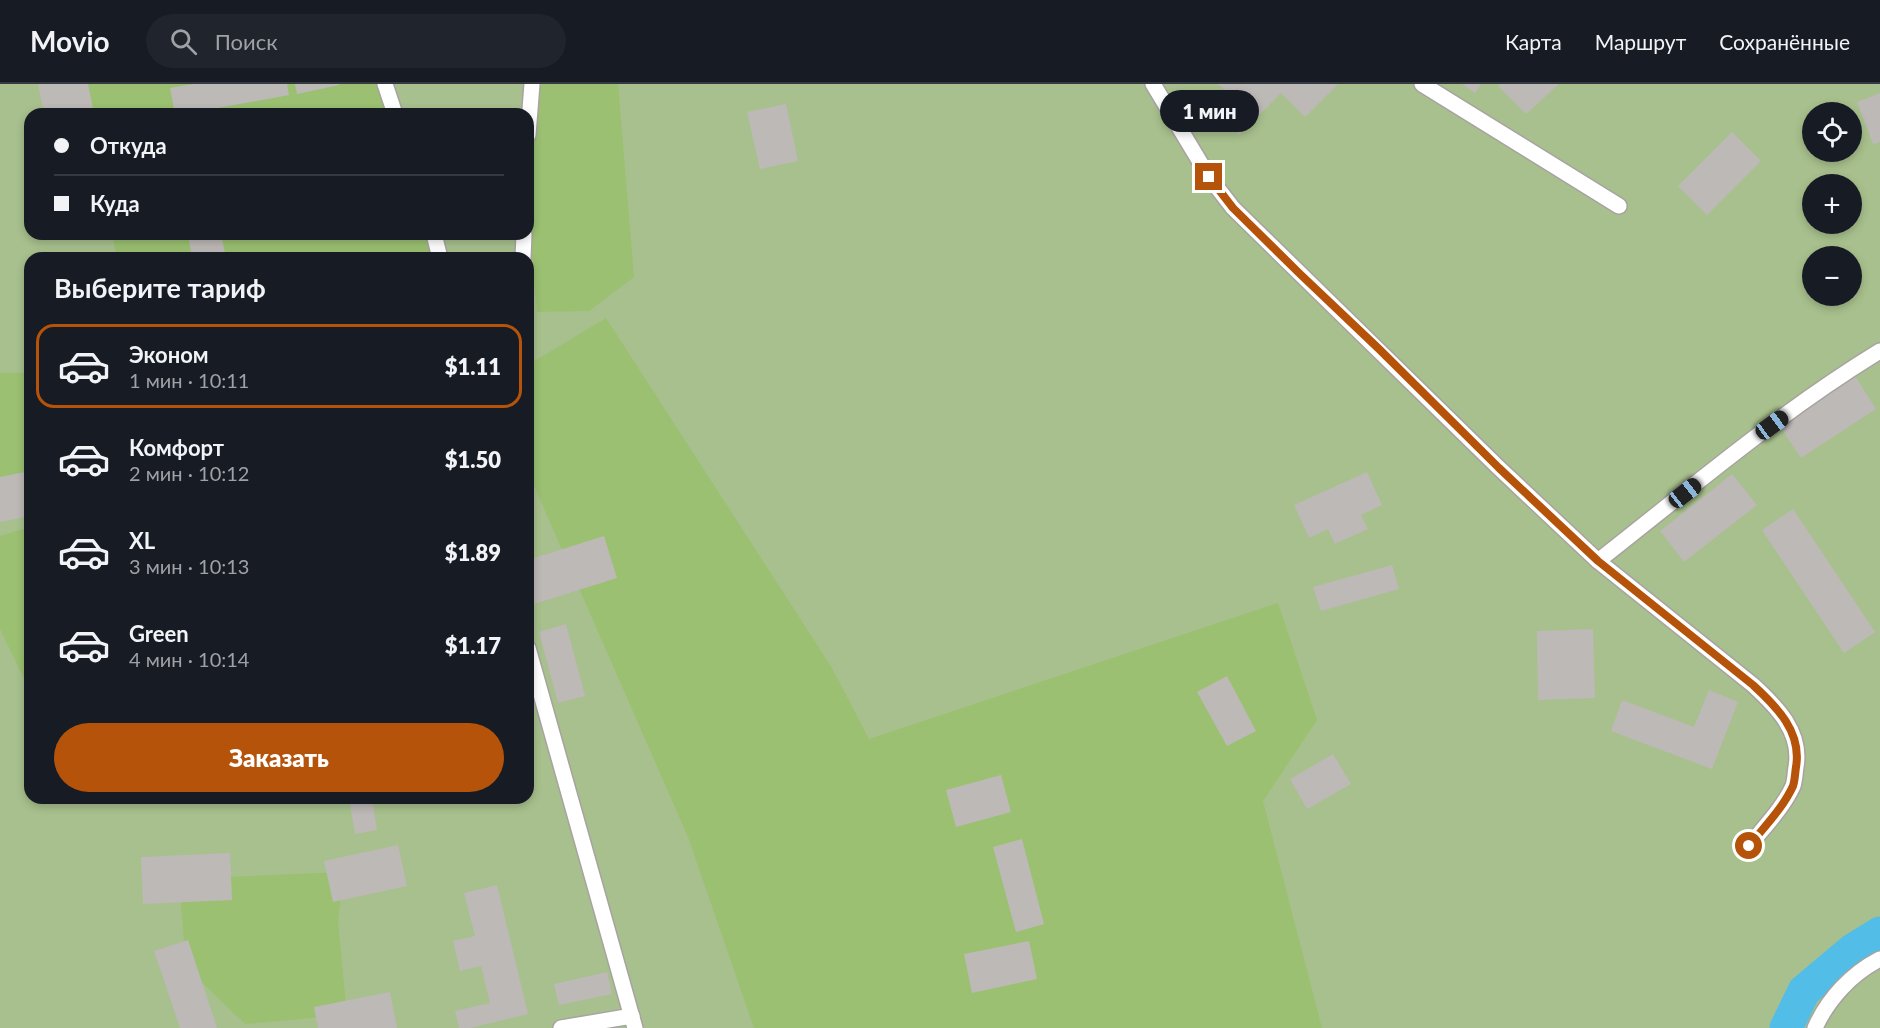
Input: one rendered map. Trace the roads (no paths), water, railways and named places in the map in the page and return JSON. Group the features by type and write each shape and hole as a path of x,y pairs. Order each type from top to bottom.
{"lane":[{"path":"385,84 393,108"},
{"path":"530,108 532,84"},
{"path":"1153,84 1209,177 1233,208 1499,468 1598,561 1773,703 1792,728 1798,757 1794,784 1749,846"},
{"path":"1422,84 1619,206"},
{"path":"1598,561 1772,425 1844,373 1880,351"},
{"path":"534,669 634,1022 561,1028"},
{"path":"1815,1028 1838,990 1868,965 1880,959"}],"waterway":[{"path":"1786,1028 1804,991 1854,949 1880,933"}]}
